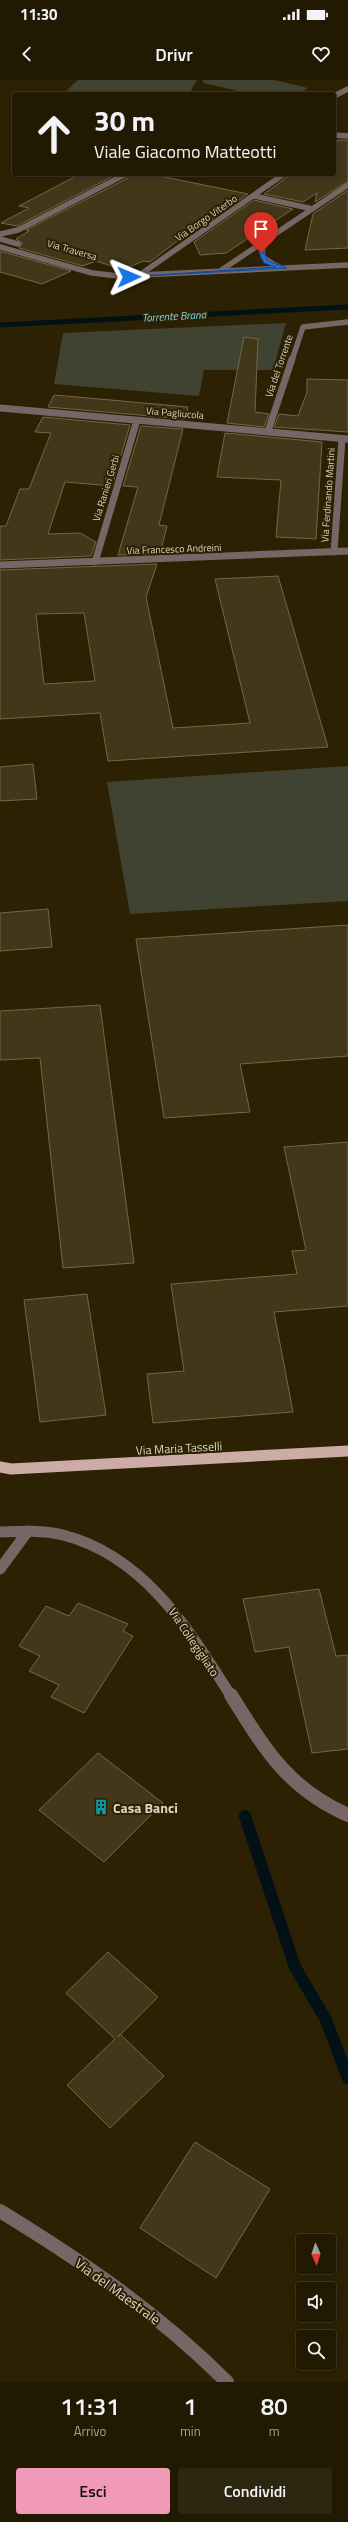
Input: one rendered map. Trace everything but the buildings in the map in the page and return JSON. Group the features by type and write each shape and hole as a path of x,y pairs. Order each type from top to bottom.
{"main road":[{"name":"Via Maria Tasselli","path":"0,1467 11,1469 348,1451"},
{"name":"Via Maria Tasselli","path":"0,1475 11,1469"}],"street":[{"path":"336,95 348,90"},
{"path":"336,135 348,136"},
{"path":"0,234 18,230 122,176"},
{"name":"Via Borgo Viterbo","path":"139,275 281,176"},
{"path":"218,272 348,184"},
{"path":"254,196 313,209"},
{"name":"Via Traversa","path":"0,239 28,247"},
{"path":"264,242 261,253 263,258 271,264 284,268"},
{"name":"Via Traversa","path":"0,247 92,273 164,275 348,265"},
{"name":"Via Traversa","path":"71,260 107,270 139,275"},
{"name":"Via del Torrente","path":"268,431 303,327 315,324 348,322"},
{"name":"Via Pagliucola","path":"0,408 345,439"},
{"name":"Via Ranieri Gerbi","path":"95,562 137,420"},
{"name":"Via Ferdinando Martini","path":"334,552 345,439"},
{"name":"Via Francesco Andreini","path":"0,565 348,552"},
{"name":"Via Collegigliato","path":"0,1532 28,1532 63,1535 91,1544 112,1555 154,1588 185,1626 278,1767 310,1796 348,1815"},
{"path":"0,1569 28,1532"},
{"name":"Via del Maestrale","path":"0,2211 32,2230 133,2299 211,2366 226,2382"}],"green space":[{"path":"78,80 197,80 190,92 65,92"},
{"path":"203,80 274,80 308,88 302,92 244,92 203,83"},
{"path":"286,323 273,370 204,370 199,396 54,384 63,333"},
{"path":"348,766 348,901 130,914 107,782"}],"waterway":[{"name":"Torrente Brana","path":"0,325 348,307"},
{"path":"245,1816 295,1967 326,2020 348,2078"}],"place":[{"name":"Casa Banci","path":"101,1807"}],"route":[{"path":"129,277 284,268 266,262 261,256 261,253"}]}
